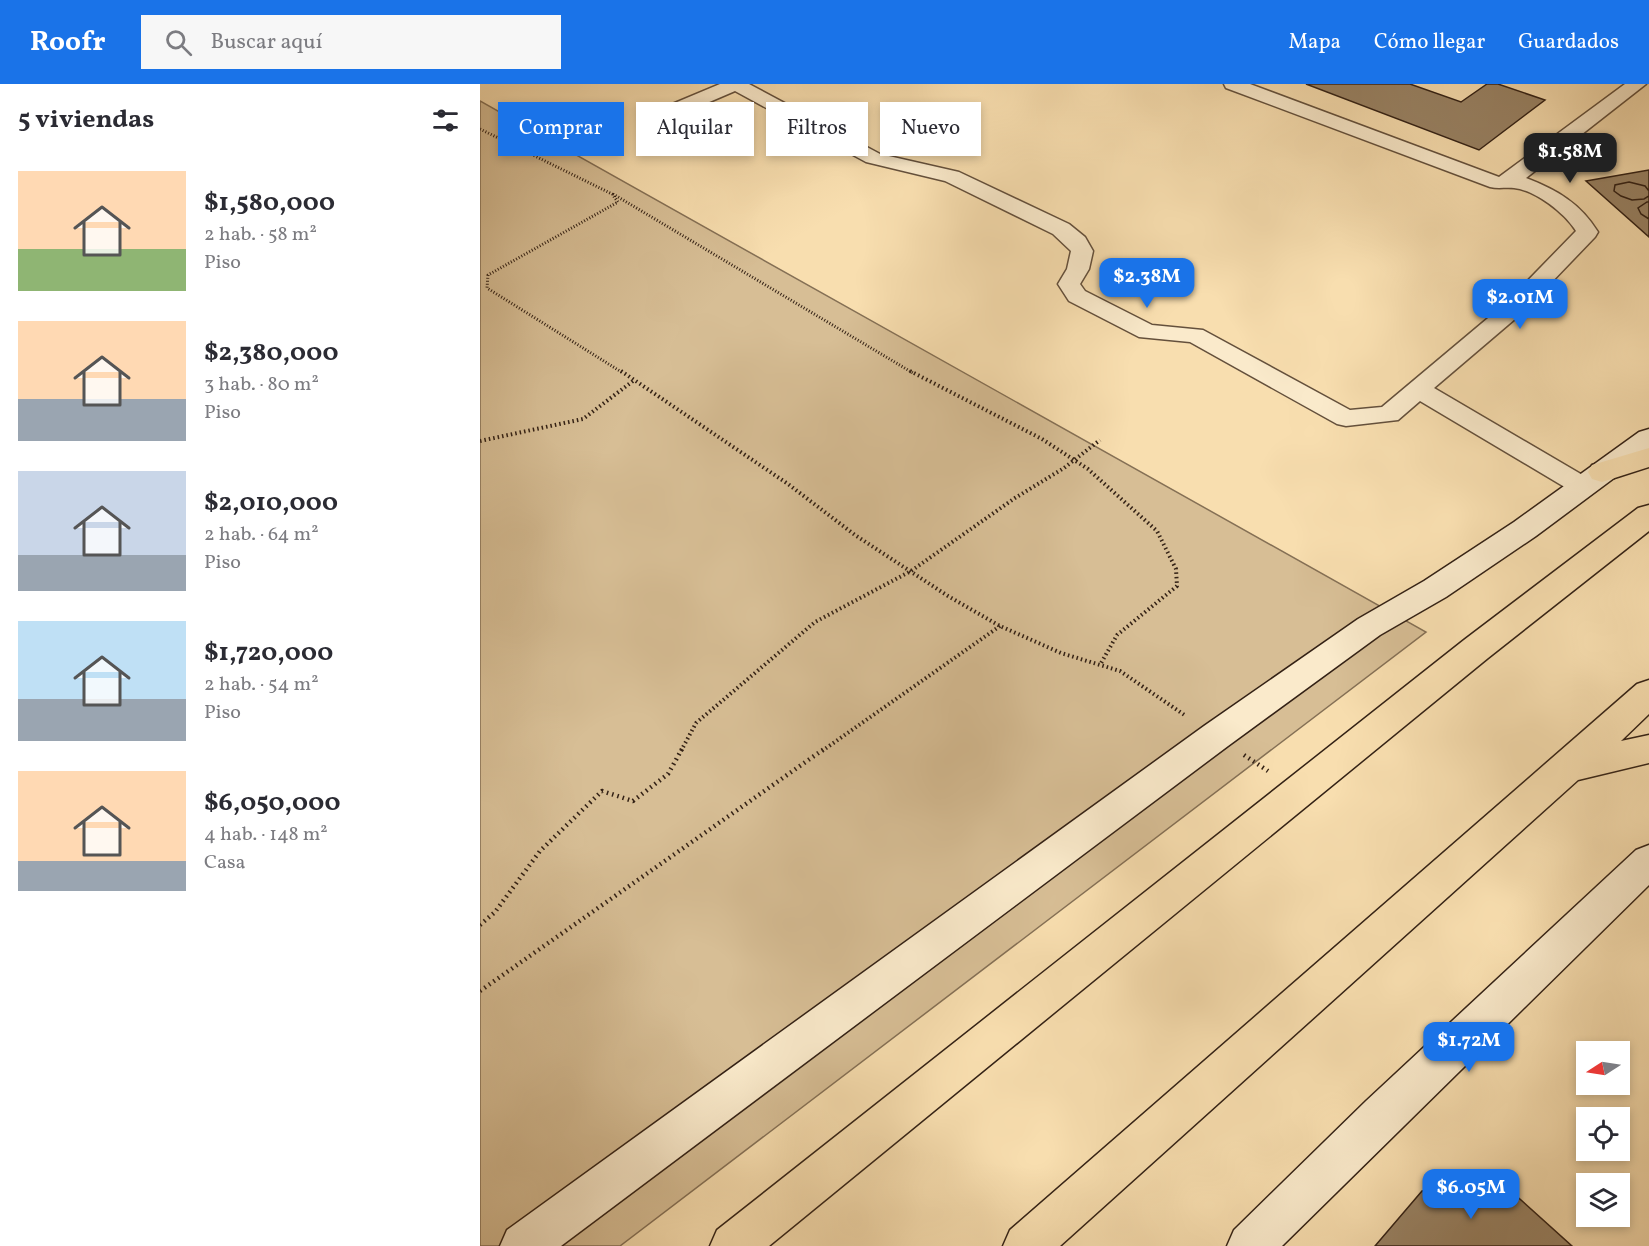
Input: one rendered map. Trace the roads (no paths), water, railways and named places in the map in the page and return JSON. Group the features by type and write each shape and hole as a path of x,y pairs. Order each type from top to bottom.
{"highway":[{"path":"1592,479 1649,457"},
{"path":"733,1246 1467,656 1649,515"},
{"path":"1026,1246 1649,693"},
{"path":"1567,768 1649,748"}],"main road":[{"path":"523,1246 1216,736 1369,627 1436,589 1525,529 1649,438"},
{"path":"1250,1246 1381,1116 1649,861"}],"street":[{"path":"693,102 736,84 866,155 886,163 952,176 1061,229 1077,242 1082,251 1078,269 1069,284 1077,297 1147,332 1195,334 1346,418 1389,414 1514,308 1587,232 1570,207 1546,193 1514,180"},
{"path":"1233,84 1497,183 1514,180 1637,84"},
{"path":"1418,389 1592,479"}]}
